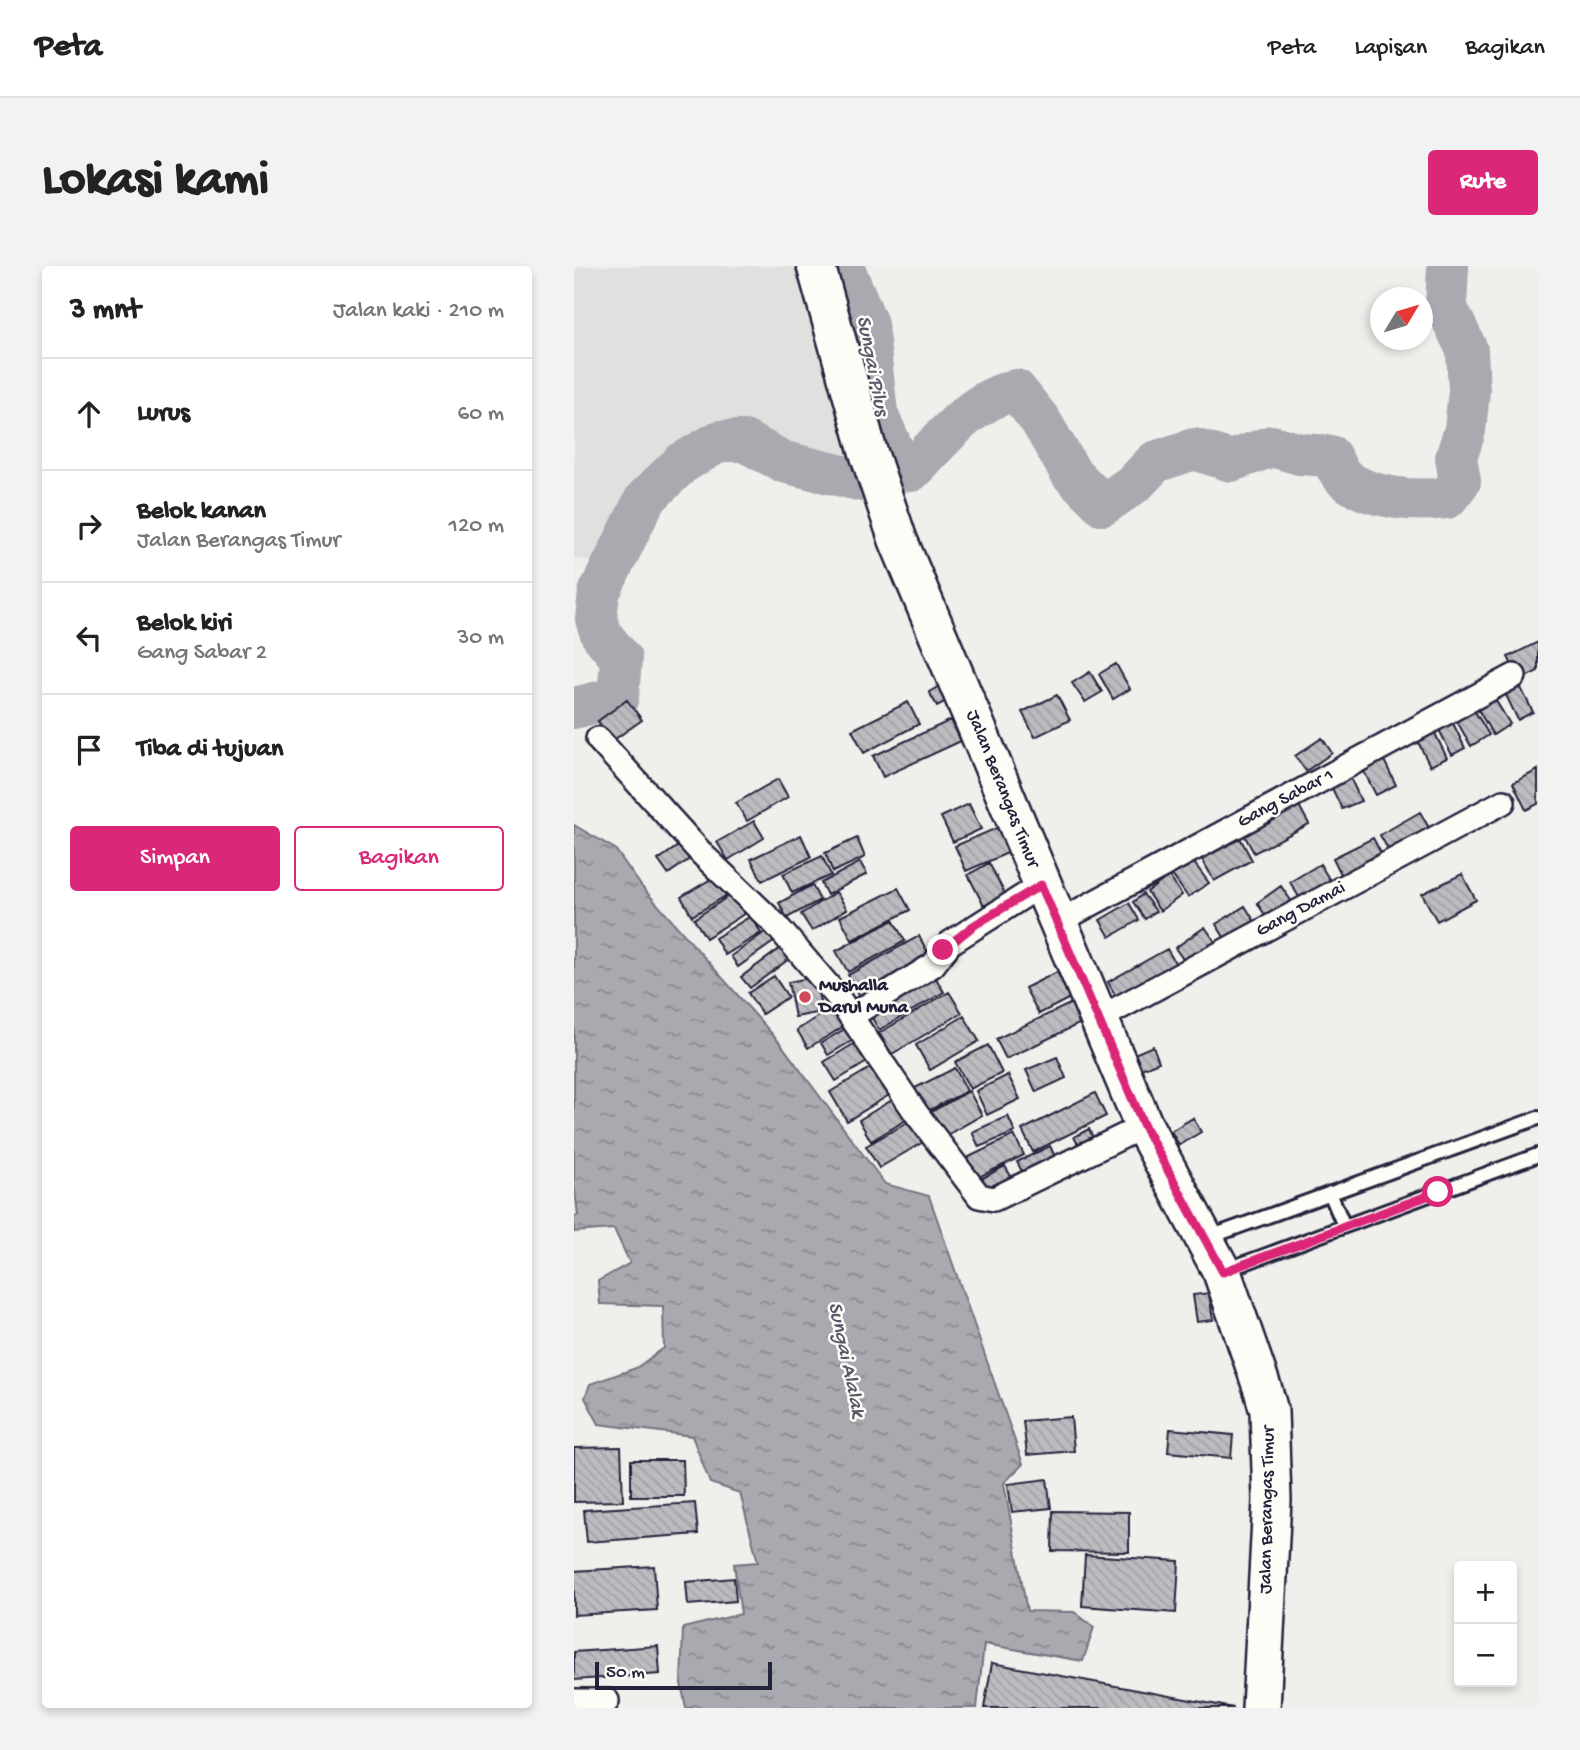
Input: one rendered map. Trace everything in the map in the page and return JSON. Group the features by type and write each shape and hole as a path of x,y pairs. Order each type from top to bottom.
{"main road":[{"name":"Jalan Berangas Timur","path":"816,266 867,448 898,540 1144,1126 1207,1238 1223,1272 1269,1411 1272,1500 1261,1708"}],"street":[{"name":"Gang Sabar 1","path":"1058,922 1514,676"},
{"path":"598,739 703,855 776,925 850,1016 967,1182 986,1200 995,1199 1144,1126"},
{"name":"Gang Damai","path":"1100,1018 1503,802"},
{"path":"850,1016 933,965 950,943 1041,885"},
{"path":"574,1701 607,1701"}],"lane":[{"path":"1207,1238 1538,1118"},
{"path":"1223,1272 1538,1154"},
{"path":"1330,1194 1345,1226"}],"shaded area":[{"path":"574,266 801,266 863,481 737,427 691,438 634,486 593,562 574,558"}],"water":[{"name":"Sungai Alalak","path":"574,825 615,849 642,887 780,1043 885,1184 929,1196 1023,1464 1004,1483 1027,1611 1074,1612 1094,1627 1083,1661 984,1644 977,1708 686,1708 681,1683 683,1628 741,1614 734,1564 758,1562 740,1493 710,1483 692,1436 599,1424 585,1398 590,1384 636,1368 664,1348 663,1306 600,1304 598,1281 630,1263 614,1229 574,1232 574,1217 578,1215 574,1184"}],"building":[{"path":"1538,642 1538,671 1520,680 1508,657"},
{"path":"1116,664 1130,689 1113,699 1099,674"},
{"path":"1090,672 1102,692 1085,702 1072,683"},
{"path":"941,685 950,699 937,706 929,692"},
{"path":"1520,686 1533,712 1518,720 1505,693"},
{"path":"1057,695 1070,720 1035,737 1022,712"},
{"path":"1493,696 1510,724 1493,735 1476,706"},
{"path":"627,700 642,720 612,741 598,721"},
{"path":"908,702 919,724 864,753 852,730"},
{"path":"1473,708 1489,735 1471,746 1455,718"},
{"path":"1451,719 1465,748 1452,755 1437,726"},
{"path":"951,720 961,741 883,777 873,756"},
{"path":"1430,723 1447,758 1430,766 1413,732"},
{"path":"1322,738 1332,753 1306,771 1295,756"},
{"path":"1380,752 1396,785 1376,795 1359,762"},
{"path":"1538,770 1538,804 1526,810 1513,783"},
{"path":"1349,775 1361,801 1342,809 1330,784"},
{"path":"778,779 788,797 747,821 736,803"},
{"path":"1297,802 1309,824 1254,853 1242,831"},
{"path":"969,804 981,829 953,842 941,817"},
{"path":"1420,812 1433,835 1393,858 1380,835"},
{"path":"754,821 764,838 728,860 717,842"},
{"path":"999,827 1010,852 966,871 955,846"},
{"path":"801,835 811,857 762,881 751,859"},
{"path":"857,838 865,857 833,872 825,853"},
{"path":"1240,838 1252,860 1214,881 1202,859"},
{"path":"1373,838 1384,859 1343,878 1333,858"},
{"path":"684,842 694,856 668,874 658,860"},
{"path":"822,856 831,875 792,893 783,874"},
{"path":"1192,860 1209,883 1188,897 1172,875"},
{"path":"860,862 867,874 827,895 821,883"},
{"path":"989,863 1005,894 984,906 968,875"},
{"path":"1320,864 1332,884 1302,902 1290,882"},
{"path":"721,873 732,892 692,916 681,897"},
{"path":"1462,874 1476,900 1437,921 1422,894"},
{"path":"1169,876 1182,895 1160,911 1147,892"},
{"path":"812,885 820,900 787,918 779,903"},
{"path":"1281,886 1294,905 1270,922 1257,903"},
{"path":"898,888 910,910 852,940 840,917"},
{"path":"836,892 847,909 812,931 801,914"},
{"path":"732,894 744,914 706,938 694,919"},
{"path":"1143,894 1156,911 1145,919 1133,902"},
{"path":"1129,903 1139,920 1110,937 1100,920"},
{"path":"1245,906 1258,927 1229,945 1216,924"},
{"path":"751,916 761,933 725,955 715,938"},
{"path":"893,920 905,941 848,972 836,951"},
{"path":"775,925 782,936 738,967 731,956"},
{"path":"1205,927 1218,946 1188,966 1175,948"},
{"path":"919,936 934,964 863,1002 848,975"},
{"path":"781,948 789,959 750,988 741,977"},
{"path":"1167,949 1180,971 1120,1004 1108,982"},
{"path":"930,968 944,992 879,1030 865,1006"},
{"path":"1057,972 1070,998 1039,1014 1025,988"},
{"path":"774,976 788,997 762,1014 748,993"},
{"name":"Mushalla Darul Muna","path":"815,977 822,1012 795,1017 788,982"},
{"path":"949,992 962,1013 892,1054 879,1033"},
{"path":"1076,1001 1085,1021 1006,1059 996,1039"},
{"path":"835,1006 846,1025 808,1048 797,1030"},
{"path":"964,1016 979,1041 930,1070 916,1045"},
{"path":"853,1024 860,1036 828,1055 821,1043"},
{"path":"860,1040 872,1059 836,1081 824,1062"},
{"path":"988,1045 1002,1073 970,1089 955,1062"},
{"path":"1153,1046 1159,1062 1139,1070 1134,1054"},
{"path":"1057,1057 1066,1078 1036,1092 1026,1070"},
{"path":"877,1064 894,1092 847,1121 830,1092"},
{"path":"955,1068 967,1091 924,1113 913,1089"},
{"path":"1008,1075 1020,1099 987,1115 976,1091"},
{"path":"969,1091 982,1115 940,1139 927,1114"},
{"path":"1095,1093 1106,1116 1033,1152 1022,1130"},
{"path":"900,1095 913,1116 871,1141 859,1120"},
{"path":"1008,1116 1015,1132 979,1147 972,1132"},
{"path":"1193,1118 1201,1132 1179,1145 1171,1131"},
{"path":"912,1120 925,1141 879,1168 866,1146"},
{"path":"1089,1129 1095,1142 1081,1150 1074,1137"},
{"path":"1014,1135 1024,1155 977,1178 967,1158"},
{"path":"1050,1146 1058,1163 1026,1179 1017,1162"},
{"path":"1005,1166 1012,1178 985,1192 979,1180"},
{"path":"1209,1293 1213,1320 1197,1322 1193,1295"},
{"path":"1071,1417 1074,1451 1027,1455 1023,1421"},
{"path":"1170,1429 1233,1435 1231,1458 1168,1452"},
{"path":"621,1447 623,1501 574,1502 574,1448"},
{"path":"631,1460 683,1460 684,1496 631,1496"},
{"path":"1047,1479 1051,1508 1012,1512 1008,1484"},
{"path":"695,1503 698,1534 587,1542 584,1510"},
{"path":"1053,1511 1129,1512 1129,1552 1052,1551"},
{"path":"1085,1555 1179,1561 1176,1613 1082,1606"},
{"path":"654,1566 657,1610 574,1615 574,1571"},
{"path":"734,1578 736,1601 688,1605 686,1582"},
{"path":"658,1646 660,1674 574,1680 574,1652"},
{"path":"992,1663 1234,1708 984,1708"}],"waterway":[{"name":"Sungai Pilus","path":"843,266 867,324 877,413 893,450 890,466"},
{"name":"Sungai Pilus","path":"574,708 618,697 621,659 601,634 596,619 599,593 645,499 682,463 720,441 744,441 784,462 863,481 890,466 911,471 971,412 985,402 1016,390 1040,420 1071,473 1103,505 1135,483 1155,462 1194,449 1231,461 1272,446 1300,454 1330,456 1345,479 1355,486 1380,495 1422,500 1447,498 1460,481 1456,458 1465,430 1469,391 1467,350 1446,306 1448,266"}],"place":[{"name":"Mushalla Darul Muna","path":"805,997"}],"route":[{"path":"943,950 973,926 1041,885 1144,1126 1207,1238 1223,1272 1438,1192"}]}
